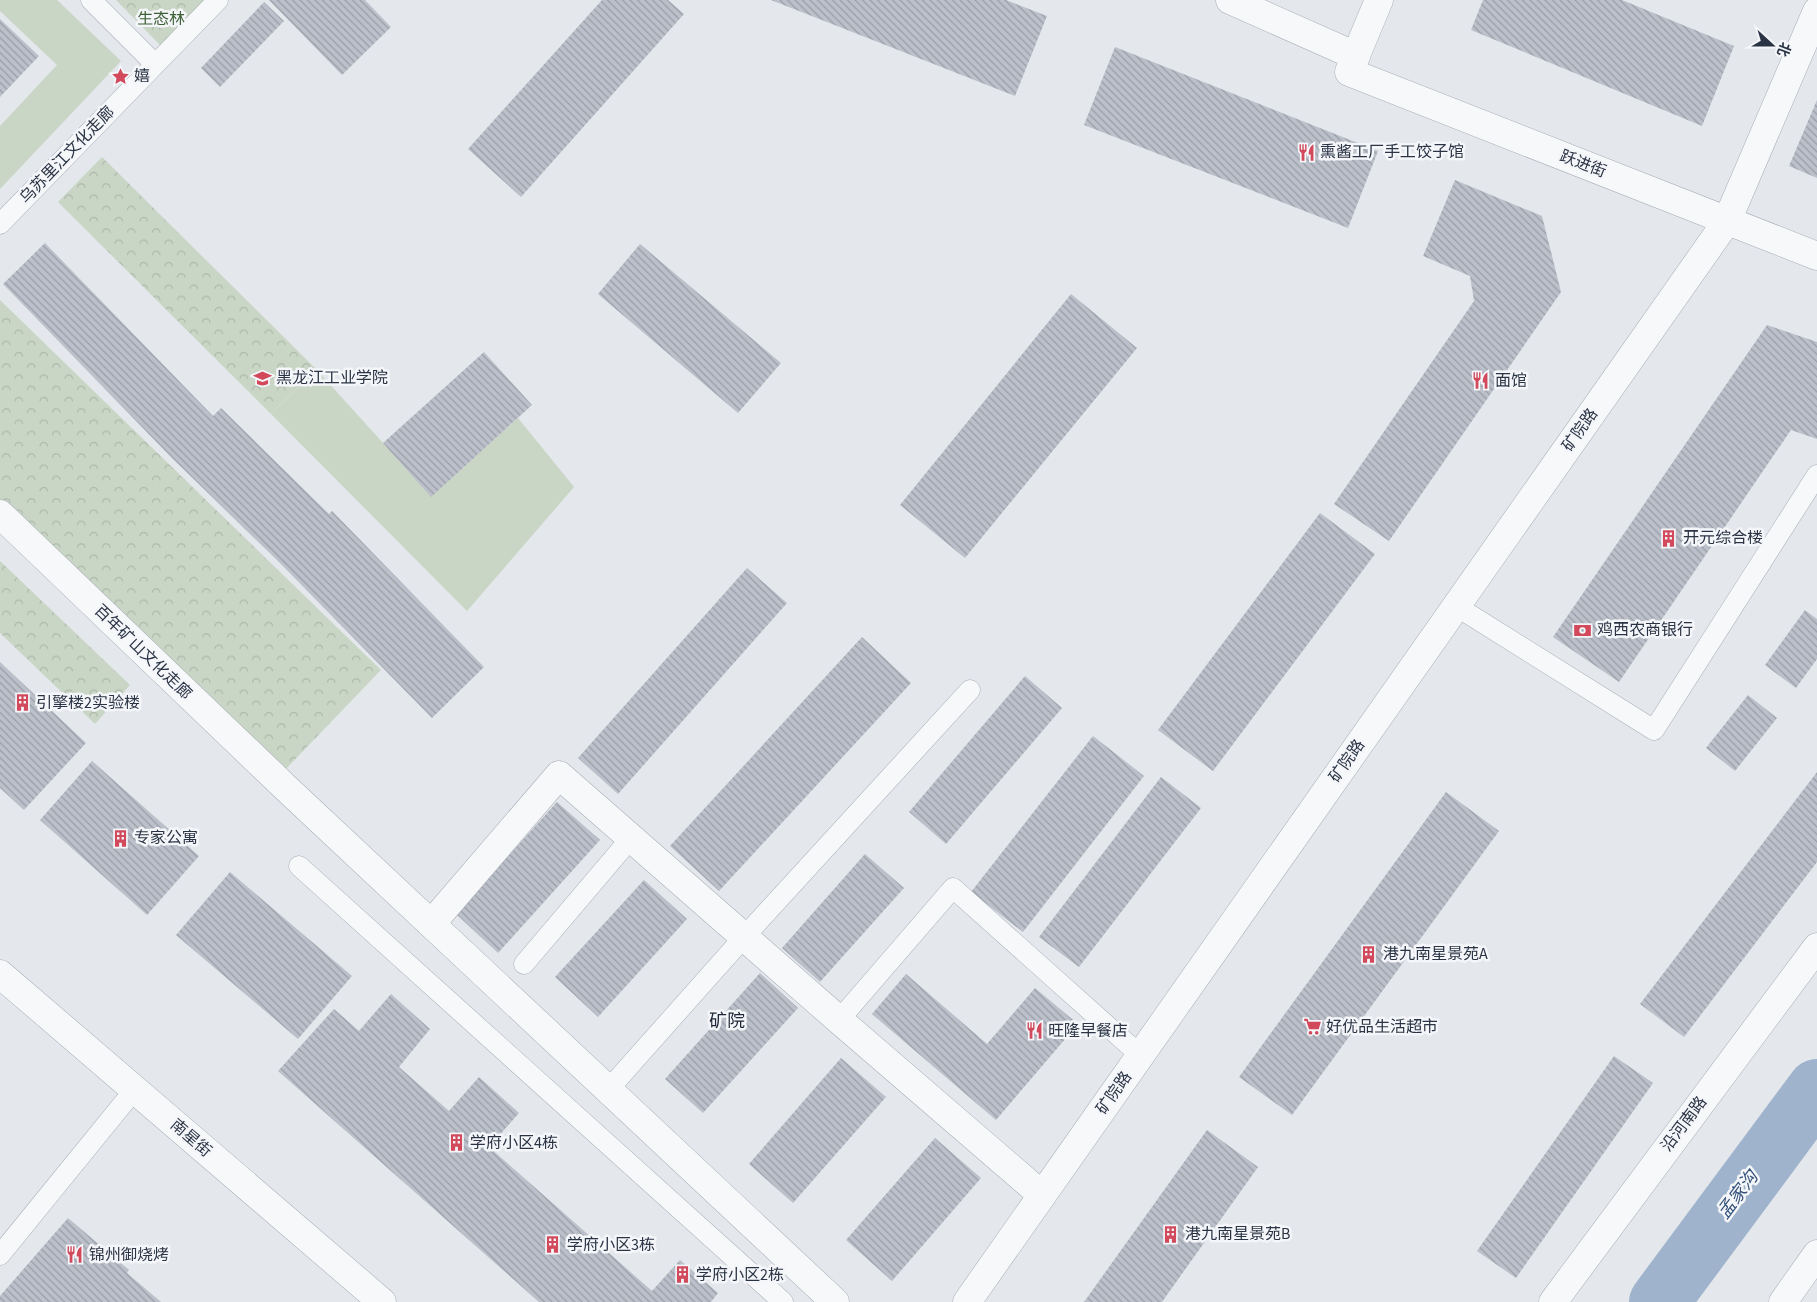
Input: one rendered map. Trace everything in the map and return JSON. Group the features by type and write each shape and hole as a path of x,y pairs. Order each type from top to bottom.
{"street":[{"name":"跃进街","path":"1230,0 1353,64 1727,221 1817,256"},
{"path":"1353,64 1379,0"},
{"name":"矿院路","path":"967,1302 1727,221 1817,11"},
{"name":"百年矿山文化走廊","path":"0,514 287,790 835,1302"},
{"path":"431,924 559,775 1042,1195"},
{"name":"沿河南路","path":"1553,1302 1817,947"},
{"name":"南星街","path":"0,974 382,1302"},
{"path":"1783,1302 1817,1254"}],"lane":[{"path":"91,0 155,64"},
{"name":"乌苏里江文化走廊","path":"0,224 218,0"},
{"path":"1456,606 1654,730 1817,475"},
{"path":"608,1090 744,937 970,690"},
{"path":"524,964 631,838"},
{"path":"299,866 783,1302"},
{"path":"839,1020 953,888 1140,1055"},
{"path":"0,1255 135,1090"}],"green space":[{"path":"0,0 57,0 121,61 0,189 0,126 57,65 0,11"},
{"name":"生态林","path":"116,0 208,0 161,46"},
{"path":"102,157 316,369 271,414 58,202"},
{"path":"0,300 381,670 281,774 0,501"},
{"path":"316,369 431,496 518,418 574,487 467,611 271,414"},
{"path":"0,561 130,685 95,724 0,633"}],"building":[{"path":"269,0 365,0 391,27 342,75"},
{"path":"602,0 668,0 684,14 521,197 468,149"},
{"path":"771,0 1006,0 1047,16 1015,96"},
{"path":"1483,0 1622,0 1734,46 1702,126 1471,30"},
{"path":"264,2 284,21 220,87 201,68"},
{"path":"0,19 39,56 0,97"},
{"path":"1115,47 1378,151 1348,228 1084,125"},
{"path":"1817,100 1817,178 1789,166"},
{"path":"1455,180 1542,216 1561,292 1389,541 1334,504 1474,301 1470,276 1423,256"},
{"path":"45,243 213,416 221,408 329,514 332,511 484,667 432,718 279,562 172,458 3,284"},
{"path":"640,244 781,363 738,413 598,294"},
{"path":"1071,294 1137,348 965,558 900,505"},
{"name":"开元综合楼","path":"1767,325 1817,342 1817,439 1791,430 1619,682 1553,637"},
{"path":"484,352 532,405 431,497 383,443"},
{"path":"1320,513 1375,554 1213,771 1158,730"},
{"path":"747,568 787,603 618,794 578,758"},
{"path":"1805,610 1817,619 1817,659 1796,688 1765,665"},
{"path":"862,637 911,683 719,891 670,846"},
{"name":"引擎楼2实验楼","path":"0,662 86,743 24,810 0,788"},
{"path":"1025,676 1062,708 946,844 909,812"},
{"path":"1748,695 1777,718 1735,771 1706,748"},
{"path":"1093,736 1144,776 1023,932 971,892"},
{"name":"专家公寓","path":"92,761 199,856 147,915 40,820"},
{"path":"1817,772 1817,862 1684,1037 1640,1004"},
{"path":"1161,777 1201,808 1079,967 1039,937"},
{"name":"港九南星景苑A","path":"1446,792 1499,831 1292,1115 1239,1077"},
{"path":"557,802 600,840 498,953 456,914"},
{"path":"865,854 904,888 820,982 782,948"},
{"path":"230,872 352,976 298,1039 176,935"},
{"path":"644,880 687,919 598,1017 555,977"},
{"path":"760,973 798,1008 703,1113 665,1079"},
{"path":"906,974 987,1044 1035,988 1078,1024 996,1120 872,1014"},
{"path":"391,994 430,1029 399,1067 449,1111 479,1077 519,1113 489,1147 652,1291 680,1260 718,1293 711,1302 539,1302 278,1071 334,1009 359,1031"},
{"path":"1614,1056 1653,1083 1516,1278 1477,1251"},
{"path":"841,1058 886,1097 793,1203 749,1164"},
{"name":"港九南星景苑B","path":"1207,1130 1258,1167 1162,1302 1084,1302"},
{"path":"935,1138 981,1178 892,1281 846,1240"},
{"path":"68,1218 129,1270 127,1273 161,1302 0,1302 0,1296"}],"waterway":[{"name":"孟家沟","path":"1659,1302 1817,1089"}],"place":[{"name":"嬉","path":"120,76"},
{"name":"熏酱工厂手工饺子馆","path":"1306,152"},
{"name":"黑龙江工业学院","path":"262,378"},
{"name":"面馆","path":"1481,381"},
{"name":"开元综合楼","path":"1669,538"},
{"name":"鸡西农商银行","path":"1583,630"},
{"name":"引擎楼2实验楼","path":"22,703"},
{"name":"专家公寓","path":"120,838"},
{"name":"港九南星景苑A","path":"1369,954"},
{"name":"好优品生活超市","path":"1312,1027"},
{"name":"旺隆早餐店","path":"1034,1031"},
{"name":"学府小区4栋","path":"456,1143"},
{"name":"港九南星景苑B","path":"1171,1234"},
{"name":"学府小区3栋","path":"553,1245"},
{"name":"锦州御烧烤","path":"75,1255"},
{"name":"学府小区2栋","path":"682,1275"}],"district":[{"name":"矿院","path":"727,1021"}]}
